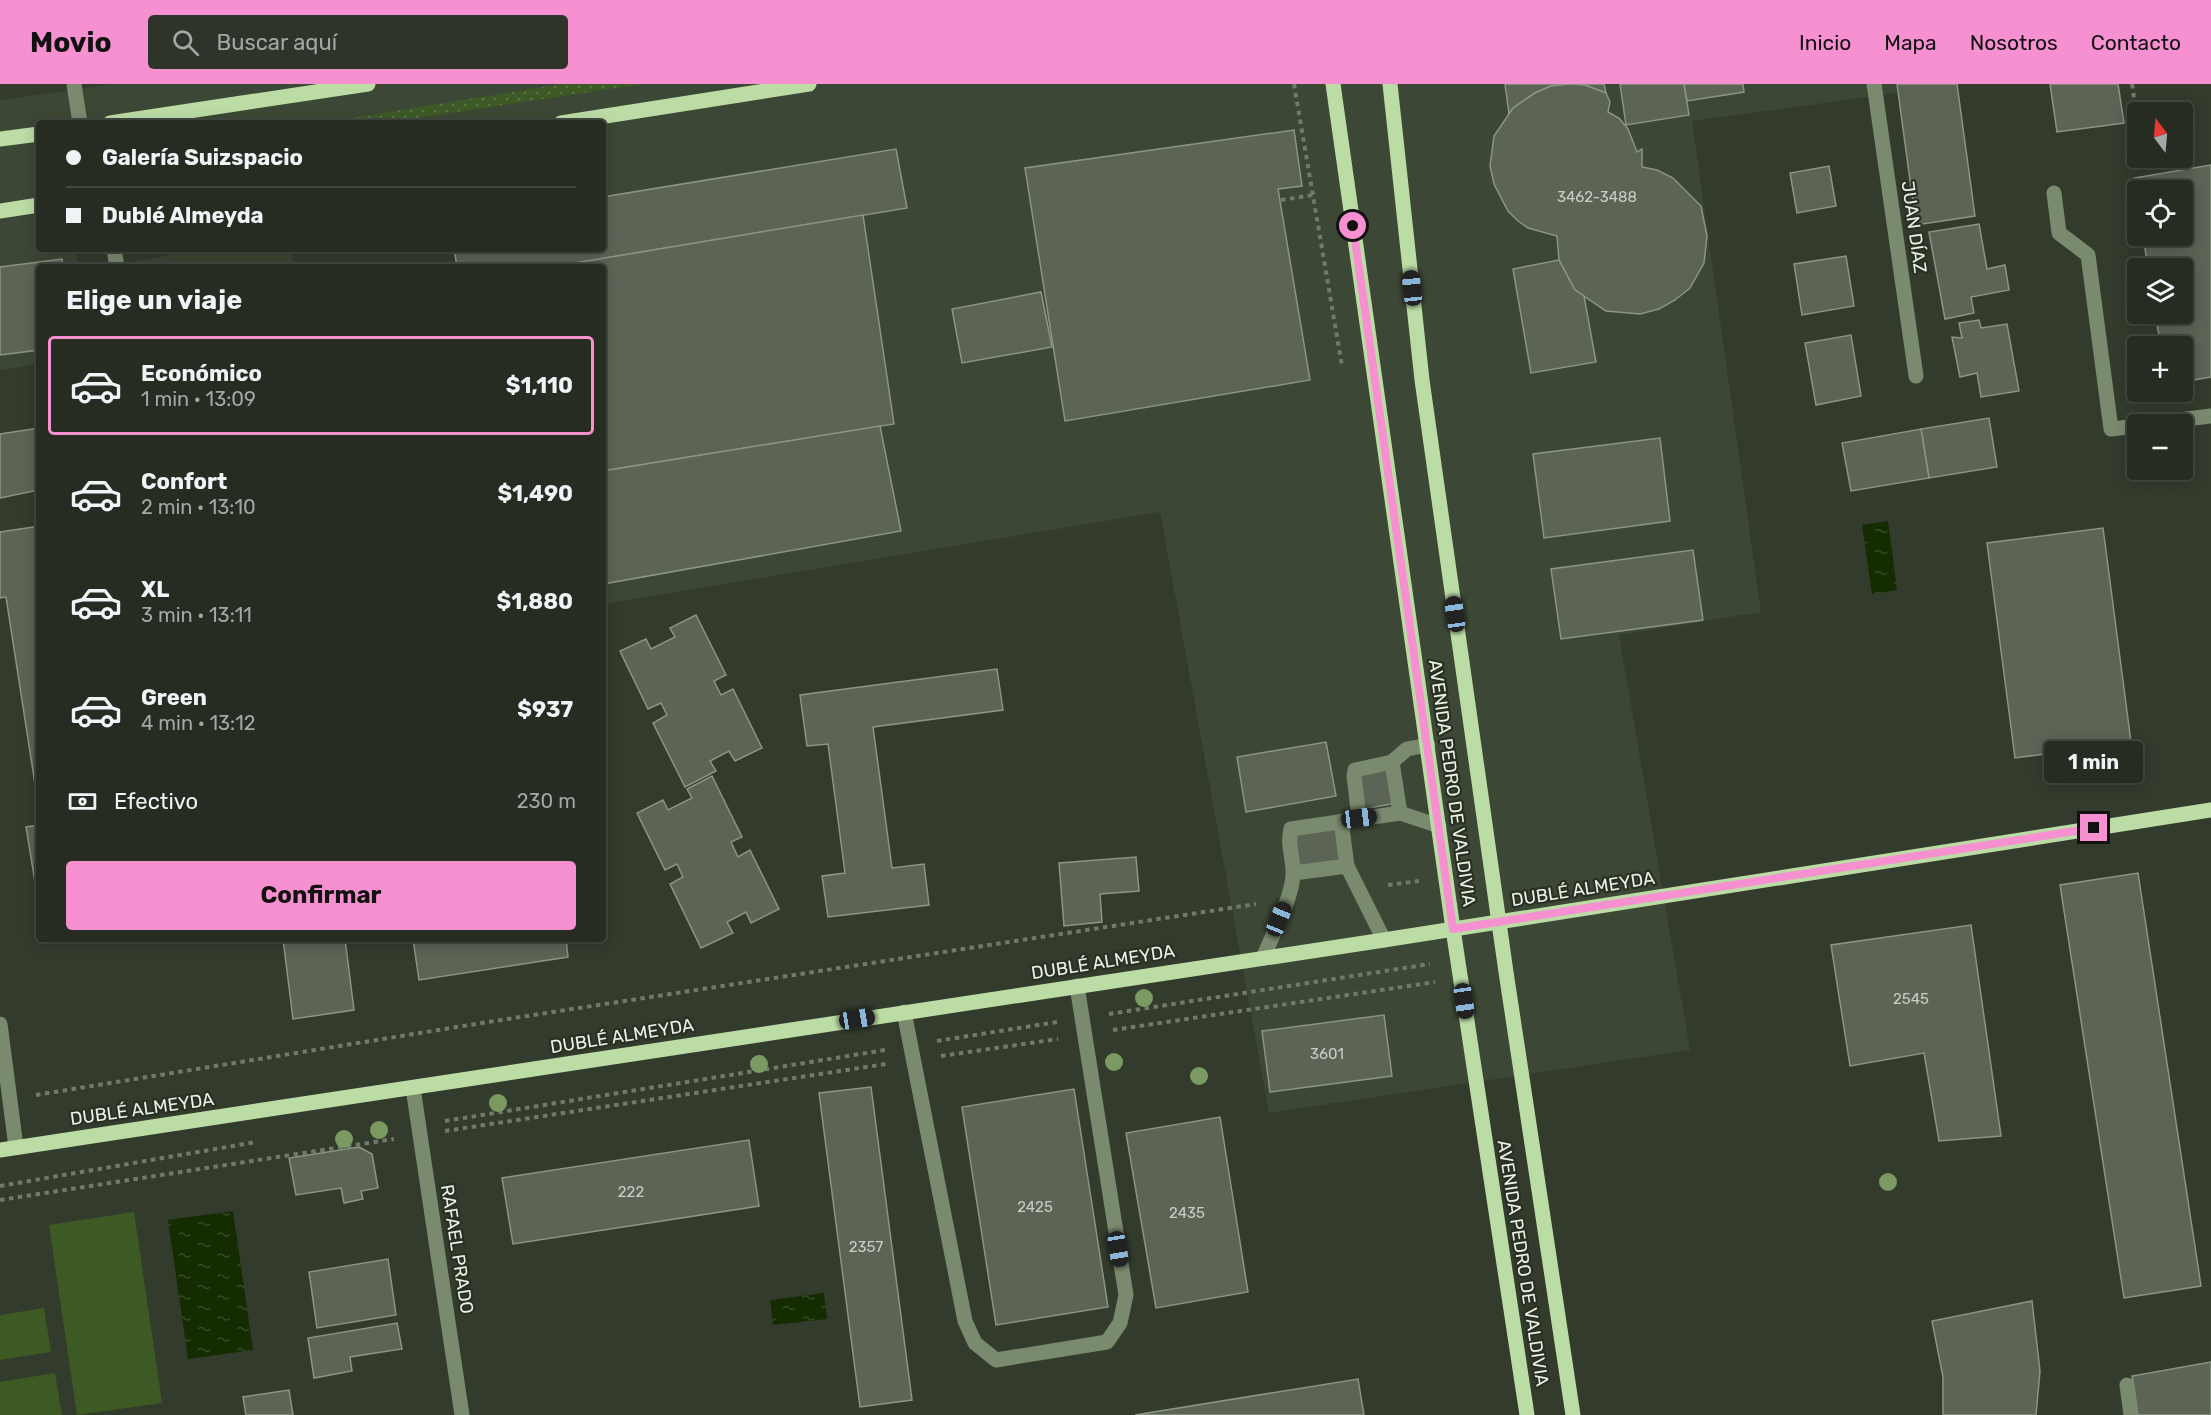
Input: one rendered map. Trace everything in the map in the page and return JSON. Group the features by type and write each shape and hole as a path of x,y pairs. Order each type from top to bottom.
{"main road":[{"path":"130,120 368,84"},
{"path":"580,120 809,84"},
{"name":"AVENIDA PEDRO DE VALDIVIA","path":"1333,84 1453,929 1527,1415"},
{"name":"AVENIDA PEDRO DE VALDIVIA","path":"1390,84 1422,380 1498,922 1573,1415"},
{"path":"0,140 36,134"},
{"path":"0,211 36,204"},
{"name":"DUBLÉ ALMEYDA","path":"0,1149 1384,940 2211,810"}],"street":[{"path":"74,84 80,120"},
{"name":"JUAN DÍAZ","path":"1874,84 1916,376"},
{"path":"2054,193 2060,233 2088,255 2111,429 2127,427"},
{"path":"2193,418 2211,416"},
{"path":"1359,818 1355,770 1392,762 1407,749 1428,745"},
{"path":"1392,762 1400,813"},
{"path":"1263,958 1287,899 1294,873 1288,838 1291,829 1400,813 1439,826"},
{"path":"1341,821 1347,866 1384,940"},
{"path":"1294,873 1347,866"},
{"path":"904,1012 965,1321 975,1343 996,1360 1107,1342 1120,1323 1126,1295 1077,986"},
{"path":"0,1024 16,1147"},
{"name":"RAFAEL PRADO","path":"413,1088 462,1415"},
{"path":"2127,1385 2131,1415"}],"path":[{"path":"2132,84 2135,102"},
{"path":"1281,200 1313,195"},
{"path":"1358,888 1446,878"},
{"path":"10,1099 489,1022 1287,899"},
{"path":"0,1200 1461,978"}],"shaded area":[{"path":"113,84 1965,84 1692,121 1761,612 1619,635 1690,1050 1269,1113 1160,512 606,604 606,264 603,264 603,252 606,252 606,120 36,120 36,252 76,252 78,264 36,264 36,364 0,370 0,100"},
{"path":"562,84 643,84 404,120 340,120"},
{"path":"184,252 291,252 293,264 122,264"},
{"path":"134,1212 162,1403 77,1415 49,1225"},
{"path":"44,1308 51,1352 0,1360 0,1315"},
{"path":"55,1373 62,1415 0,1415 0,1382"}],"water":[{"path":"1888,521 1897,590 1872,594 1862,525"},
{"path":"233,1211 253,1350 188,1359 168,1220"},
{"path":"824,1293 827,1319 773,1325 770,1300"}],"building":[{"path":"1505,84 1604,84 1606,93 1585,85 1551,86 1535,93 1513,108 1509,114"},
{"path":"1620,84 1684,84 1689,115 1626,125"},
{"path":"1684,84 1743,84 1744,92 1687,101"},
{"path":"1897,84 1957,84 1975,216 1916,225"},
{"path":"2050,84 2118,84 2124,123 2057,132"},
{"path":"1585,85 1606,93 1610,102 1608,112 1619,118 1628,129 1637,152 1642,149 1642,167 1657,170 1673,178 1701,206 1707,236 1704,263 1690,288 1659,309 1640,314 1606,311 1575,290 1559,260 1557,236 1528,228 1518,221 1508,211 1494,184 1490,166 1494,136 1513,108 1535,93 1551,86"},
{"path":"1294,130 1302,186 1278,189 1310,380 1065,421 1025,168"},
{"path":"896,149 907,208 569,264 456,264 454,252 606,252 606,197"},
{"path":"2211,165 2211,377 2193,380 2193,336 2159,336 2157,324 2193,324 2193,258 2146,258 2145,246 2193,246 2193,180 2134,180 2134,178"},
{"path":"1829,166 1836,206 1797,213 1790,173"},
{"path":"863,215 894,424 606,471 606,264 569,264"},
{"path":"1979,224 1987,269 2005,265 2009,290 1971,297 1974,313 1945,319 1929,232"},
{"path":"1846,256 1854,306 1802,315 1794,264"},
{"path":"62,259 63,264 36,264 36,350 0,355 0,267"},
{"path":"1559,260 1575,290 1584,296 1596,362 1531,373 1513,269"},
{"path":"1041,292 1052,347 962,363 952,309"},
{"path":"1979,320 1981,328 2007,324 2019,391 1981,397 1977,373 1960,377 1952,337 1962,338 1959,323"},
{"path":"1851,335 1861,396 1816,405 1805,343"},
{"path":"1989,418 1997,467 1929,478 1921,429"},
{"path":"880,426 901,531 606,583 606,471"},
{"path":"36,428 36,491 0,498 0,434"},
{"path":"1921,429 1929,478 1851,491 1842,443"},
{"path":"1660,438 1670,521 1544,538 1533,454"},
{"path":"36,526 36,791 6,597 0,598 0,532"},
{"path":"2103,528 2131,742 2015,758 1987,543"},
{"path":"1693,550 1703,620 1561,639 1551,569"},
{"path":"696,615 726,675 714,681 721,695 733,689 762,748 735,761 729,751 710,761 716,771 685,787 653,723 667,715 661,703 648,709 620,651 646,639 651,649 675,637 670,628"},
{"path":"997,669 1003,710 873,727 892,868 924,864 929,905 828,917 822,876 845,873 828,744 807,746 800,695"},
{"path":"1326,742 1336,796 1246,812 1237,757"},
{"path":"1390,767 1397,803 1364,809 1358,772"},
{"path":"712,776 742,837 731,842 738,857 750,850 779,909 751,923 746,912 727,922 733,933 701,948 670,884 683,877 677,864 665,870 637,813 663,800 668,810 692,798 687,789"},
{"path":"36,825 35,882 26,827"},
{"path":"1339,827 1344,864 1299,870 1294,833"},
{"path":"1136,857 1139,891 1100,894 1102,922 1064,926 1059,863"},
{"path":"2138,873 2201,1286 2124,1298 2060,885"},
{"path":"1971,925 2001,1136 1939,1141 1924,1053 1850,1066 1831,945"},
{"path":"283,942 345,942 354,1010 293,1019"},
{"path":"413,942 566,942 568,957 419,980"},
{"path":"1384,1015 1392,1076 1270,1092 1262,1031"},
{"path":"871,1087 912,1400 860,1407 819,1093"},
{"path":"1074,1089 1108,1307 996,1325 962,1107"},
{"path":"1220,1117 1248,1292 1156,1308 1126,1133"},
{"path":"749,1140 759,1206 513,1244 502,1178"},
{"path":"359,1147 372,1154 378,1188 361,1191 363,1199 344,1203 341,1188 296,1195 289,1158"},
{"path":"388,1259 396,1315 317,1328 309,1272"},
{"path":"2032,1301 2040,1371 2036,1415 1943,1415 1943,1377 1932,1321"},
{"path":"397,1323 402,1349 350,1357 352,1371 314,1378 308,1338"},
{"path":"2211,1362 2211,1415 2138,1415 2132,1376"},
{"path":"1358,1379 1364,1415 1135,1415"},
{"path":"289,1390 293,1415 246,1415 243,1397"}],"route":[{"path":"1353,226 1453,929 2094,828"}]}
